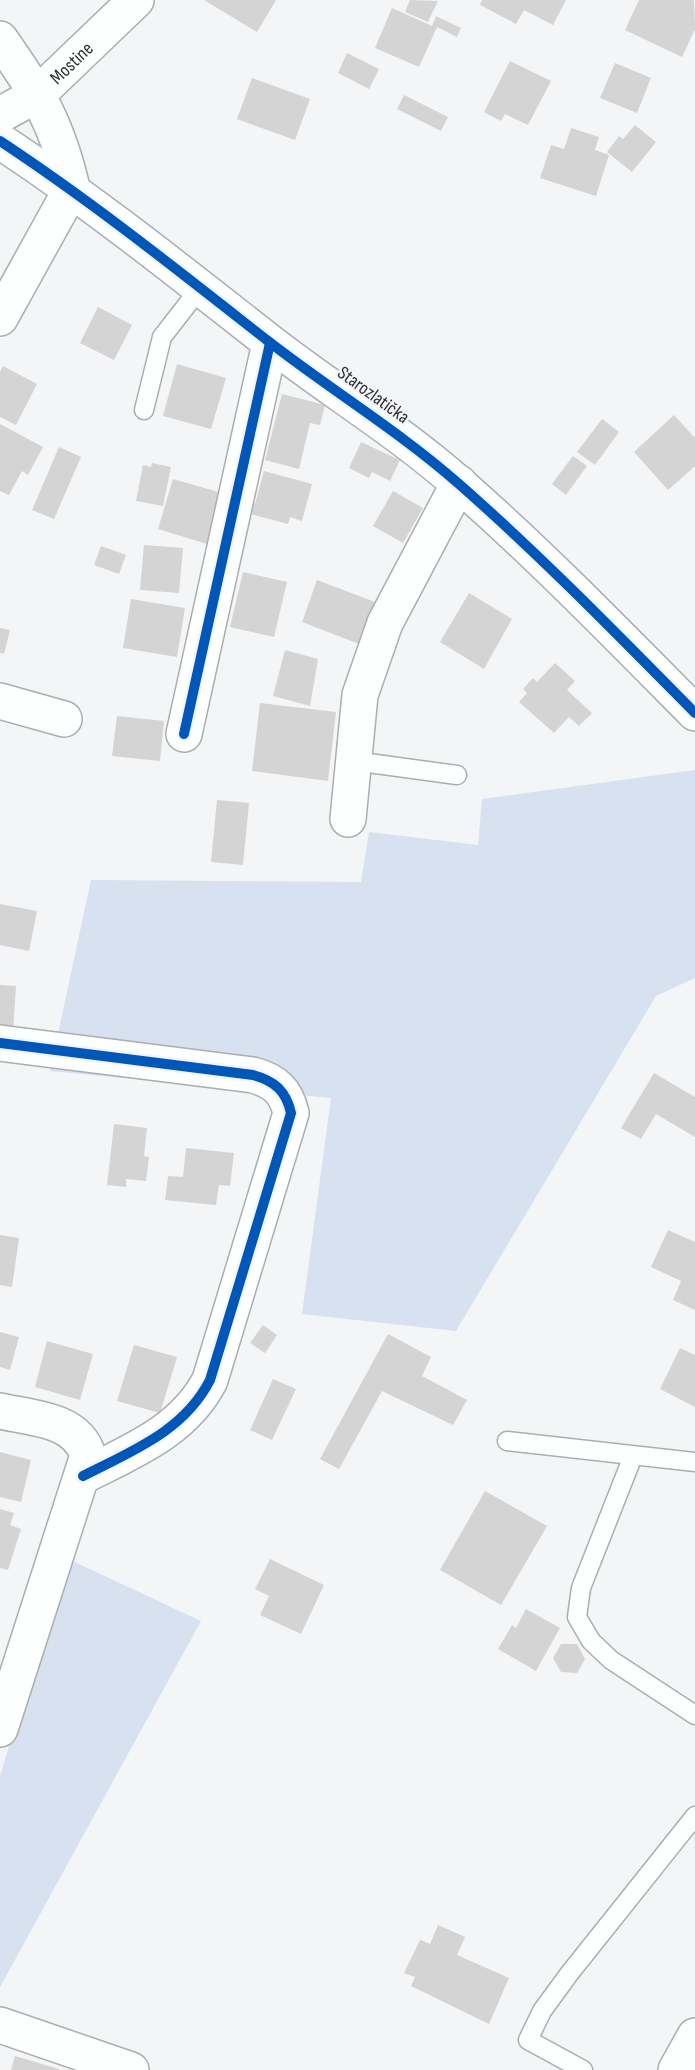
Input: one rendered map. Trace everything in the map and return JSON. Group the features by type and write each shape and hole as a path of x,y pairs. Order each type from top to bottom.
{"street":[{"name":"Mostine","path":"0,115 38,94 136,0"},
{"path":"0,39 38,94 62,144 72,188 0,318"},
{"name":"Starozlatička","path":"0,141 72,188 270,342 384,423 459,483 586,603 695,713"},
{"path":"184,734 270,342"},
{"path":"348,819 360,695 385,623 459,483"},
{"path":"0,701 64,719"},
{"path":"0,1043 253,1075 271,1080 282,1091 291,1113 210,1380 198,1403 166,1432 83,1476"},
{"path":"0,1411 54,1423 75,1432 84,1442 88,1455 0,1728"},
{"path":"0,2025 131,2070"}],"lane":[{"path":"144,410 162,337 201,287"},
{"path":"354,761 457,775"},
{"path":"507,1441 695,1462"},
{"path":"633,1456 581,1588 577,1617 591,1641 611,1660 695,1715"},
{"path":"583,2070 528,2040 542,2011 562,1983 695,1816"}],"shaded area":[{"path":"695,770 695,978 656,996 456,1331 302,1314 331,1098 50,1071 91,880 361,882 369,832 478,845 482,799"},
{"path":"66,1558 201,1621 0,1987 0,1776"}],"building":[{"path":"204,0 276,0 257,32"},
{"path":"410,0 438,1 428,22 405,12"},
{"path":"482,0 566,0 553,25 524,10 516,24 480,5"},
{"path":"639,0 694,0 695,29 682,57 625,30"},
{"path":"392,8 432,26 436,16 461,28 457,37 437,27 419,67 375,48"},
{"path":"347,53 379,69 369,89 338,73"},
{"path":"510,61 551,81 528,125 505,114 501,121 484,112"},
{"path":"615,63 651,78 637,113 600,98"},
{"path":"252,78 310,99 295,140 237,119"},
{"path":"404,95 448,117 441,131 397,109"},
{"path":"635,125 656,142 632,172 607,152 619,136 623,139"},
{"path":"571,128 599,137 595,150 609,155 596,196 540,178 551,145 564,149"},
{"path":"98,307 132,325 114,360 80,343"},
{"path":"177,364 226,378 211,429 163,416"},
{"path":"3,366 37,384 16,425 0,417 0,372"},
{"path":"282,394 325,405 320,425 310,423 299,469 265,460"},
{"path":"674,415 695,438 695,466 668,490 634,452"},
{"path":"602,419 619,432 595,465 577,452"},
{"path":"0,424 43,447 28,475 22,471 9,495 0,491"},
{"path":"361,442 400,460 390,481 372,472 369,478 349,468"},
{"path":"59,447 81,457 54,519 32,510"},
{"path":"573,456 587,466 566,495 552,484"},
{"path":"152,463 171,467 163,506 136,501 143,465 151,467"},
{"path":"264,471 312,484 302,521 290,517 288,524 247,513 250,502 255,504"},
{"path":"173,479 222,493 207,544 158,529"},
{"path":"393,491 423,508 403,543 373,526"},
{"path":"144,545 183,548 179,593 140,590"},
{"path":"101,546 126,555 119,574 94,565"},
{"path":"243,572 287,582 274,637 230,627"},
{"path":"317,580 375,602 359,644 302,622"},
{"path":"469,593 512,619 484,669 440,642"},
{"path":"131,599 185,608 177,657 123,648"},
{"path":"0,628 10,630 4,654 0,653"},
{"path":"285,650 318,659 310,706 273,696"},
{"path":"555,663 575,681 567,690 592,713 579,726 569,717 554,733 519,702 527,693 523,689 533,678 537,682"},
{"path":"260,703 336,712 328,781 252,771"},
{"path":"117,716 164,721 160,761 112,756"},
{"path":"217,800 249,803 243,865 211,862"},
{"path":"0,904 37,911 29,951 0,945"},
{"path":"0,985 16,986 13,1031 0,1030"},
{"path":"654,1073 695,1097 695,1137 656,1114 641,1139 621,1128"},
{"path":"114,1124 147,1128 144,1156 149,1157 146,1181 126,1179 126,1187 107,1185"},
{"path":"186,1148 234,1153 230,1186 219,1185 216,1205 165,1200 168,1176 183,1177"},
{"path":"668,1230 695,1242 695,1310 673,1300 681,1281 651,1267"},
{"path":"0,1235 19,1238 12,1287 0,1285"},
{"path":"263,1325 277,1335 265,1353 250,1343"},
{"path":"0,1332 19,1337 10,1370 0,1367"},
{"path":"388,1334 431,1357 422,1376 467,1400 453,1425 382,1391 339,1469 320,1459"},
{"path":"47,1341 93,1354 80,1400 35,1387"},
{"path":"134,1345 177,1357 160,1413 117,1401"},
{"path":"680,1348 695,1355 695,1407 660,1389"},
{"path":"273,1379 296,1389 272,1440 250,1430"},
{"path":"0,1452 31,1460 21,1502 0,1497"},
{"path":"485,1491 547,1526 501,1605 440,1570"},
{"path":"0,1509 14,1513 10,1525 21,1529 8,1570 0,1568"},
{"path":"270,1559 324,1585 301,1634 260,1615 269,1596 255,1589"},
{"path":"526,1609 560,1628 536,1671 498,1649 512,1625 516,1628"},
{"path":"561,1644 577,1644 585,1659 577,1673 561,1672 553,1658"},
{"path":"438,1925 465,1937 457,1955 509,1978 489,2024 411,1986 415,1977 404,1973 420,1940 430,1944"},
{"path":"15,2056 59,2069 59,2070 11,2070"}],"cycle path":[{"path":"0,141 103,213 292,359 436,465 490,511 695,713"},
{"path":"184,734 270,343"},
{"path":"0,1043 253,1075 268,1080 278,1088 283,1093 291,1113 210,1380 199,1398 171,1426 138,1448 83,1476"}]}
